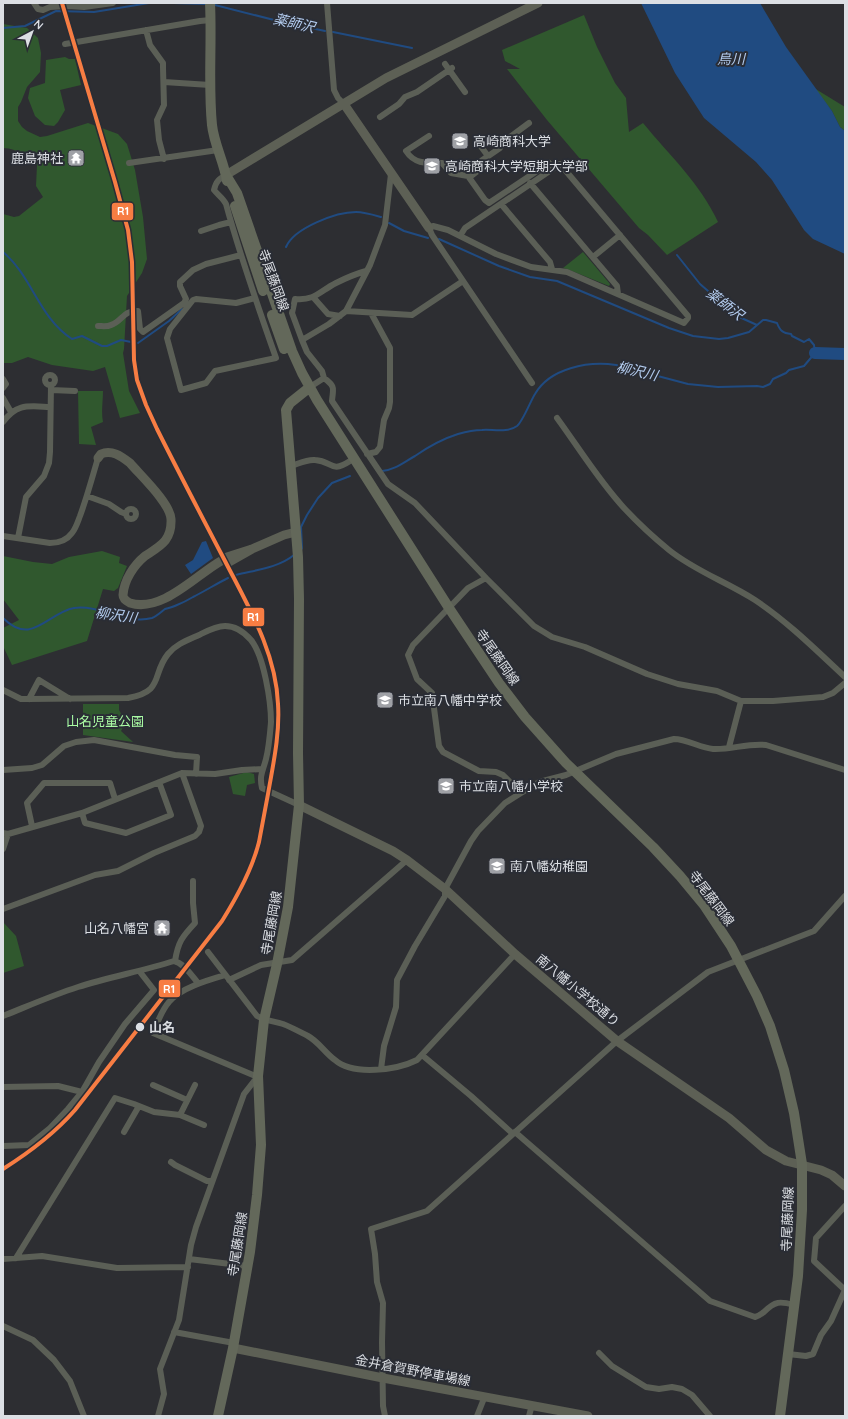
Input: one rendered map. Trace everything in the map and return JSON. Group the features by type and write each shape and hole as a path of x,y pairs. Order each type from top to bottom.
{"main road":[{"name":"寺尾藤岡線","path":"210,3 210,85 212,124 226,175 237,193 292,351 308,389 350,461 373,488"},
{"name":"寺尾藤岡線","path":"218,1416 234,1345 250,1252 260,1169 261,1145 258,1076 264,1020 288,906 299,805 297,552 286,410 290,403 308,389"},
{"name":"寺尾藤岡線","path":"308,389 499,683 525,717 574,772 653,847 704,904 731,946 757,996 770,1026 784,1070 794,1113 802,1164 802,1210 798,1276 780,1416"}],"street":[{"path":"34,3 35,6 41,10 46,10 49,5 84,7 113,3"},
{"path":"327,3 334,90 338,98 344,104 532,383"},
{"path":"241,255 206,264 193,270 180,282 180,286 186,298 186,305 170,329 167,338 181,390 206,383 215,371 276,358 223,198 214,190 215,184 218,180 386,78 538,3"},
{"path":"65,44 211,20"},
{"path":"146,30 150,45 162,63 164,105 157,120 159,140 164,159"},
{"path":"445,64 451,69 465,92"},
{"path":"380,117 399,104 405,97 417,92 451,69"},
{"path":"164,82 210,85"},
{"path":"470,177 479,170 479,164 481,161 500,148 502,143 529,123"},
{"path":"429,136 406,151 411,157 420,162 429,164 442,163 451,173 470,177 485,200 489,203 550,163"},
{"path":"479,144 488,156"},
{"path":"129,163 218,150"},
{"path":"428,228 437,227 460,236 496,254 531,267 567,272 684,323 688,318 688,316 560,164 465,228 460,236"},
{"path":"302,340 329,324 346,311 366,272 385,225 391,174"},
{"path":"530,183 617,286 618,294"},
{"path":"501,204 550,262 552,269"},
{"path":"201,231 231,222"},
{"path":"593,257 620,235"},
{"path":"366,272 354,274 314,297 305,300 296,299 292,313 307,352 322,371 324,378 333,386 334,390 332,401 388,484 415,503 534,626 552,637 585,647 646,674 678,684 717,691 741,701 772,701 823,697 833,693 845,683"},
{"path":"346,311 412,315 463,281"},
{"path":"314,297 328,314 340,316"},
{"path":"98,326 111,325 127,312 132,310 138,311 140,329 143,332 196,299 236,302 255,298"},
{"path":"367,454 376,452 380,448 384,420 390,402 390,348 371,313"},
{"path":"308,389 324,378"},
{"path":"3,379 6,384 3,388"},
{"path":"18,538 26,497 44,476 48,468 50,452 51,387 75,391"},
{"path":"3,398 11,412"},
{"path":"3,422 11,412 22,407 50,407"},
{"path":"557,418 612,494 634,519 656,539 670,551 698,569 754,600 791,626 845,677"},
{"path":"3,536 50,543 57,543 66,539 76,526 87,496 98,458 101,454 106,452 116,454 130,463 170,511 170,528 166,539 133,570 124,587 124,599 128,602 138,604 158,601 171,595 200,575 225,561 284,535 296,532"},
{"path":"291,466 307,460 316,460 336,468 341,467 350,461"},
{"path":"87,496 108,504 126,514"},
{"path":"486,578 468,588 413,645 408,655 416,679 432,694 439,746 444,752 479,771 496,772 503,775 521,793"},
{"path":"3,690 21,699 128,698 146,693 153,686 163,661 173,648 214,628 223,626 231,627 238,630 251,641 260,661 265,678 270,704 270,722 266,758 260,777 262,788 299,805"},
{"path":"29,699 39,680 70,699"},
{"path":"729,747 741,701"},
{"path":"381,1069 384,1046 396,1007 398,980 445,896 446,889 471,841 478,831 505,803 539,782 574,772 616,754 680,739 711,749 755,744 766,745 845,770"},
{"path":"3,770 32,768 42,765 64,746 76,742 142,748 175,755 197,757 196,774"},
{"path":"3,849 5,834 82,813 182,773 214,774 263,768"},
{"path":"3,909 95,875 118,871 154,853 195,836 199,832 201,826 182,773"},
{"path":"32,826 27,803 44,782 110,783 115,799"},
{"path":"82,813 85,823 126,833 171,815 159,782"},
{"name":"南八幡小学校通り","path":"299,805 393,851 407,860 446,889 515,954 617,1041 729,1118 766,1150 786,1161 802,1164 832,1175 845,1186"},
{"path":"229,980 261,966 292,960 407,860"},
{"path":"175,961 180,942 186,932 195,923 193,881"},
{"path":"385,1416 383,1406 383,1303 377,1282 375,1254 370,1229 427,1211 617,1041 708,972 814,931 845,896"},
{"path":"208,952 257,1016 264,1020 290,1027 312,1039 320,1044 336,1062 354,1068 381,1069 407,1065 422,1056 515,954"},
{"path":"3,1016 77,988 116,976 140,972 175,961"},
{"path":"175,961 187,970 198,983"},
{"path":"3,1146 29,1145 50,1128 82,1092 99,1062 125,1024 154,990 140,972"},
{"path":"225,975 198,983 174,997 159,1017 153,1032 253,1076 258,1076"},
{"path":"422,1056 714,1303 755,1317 759,1316 777,1302 784,1302 794,1305"},
{"path":"158,1416 164,1394 160,1369 179,1320 191,1245 196,1227 244,1094 258,1076"},
{"path":"153,1084 187,1100"},
{"path":"180,1115 195,1085"},
{"path":"3,1087 58,1086 82,1092"},
{"path":"16,1258 115,1098 154,1112 180,1115 204,1125"},
{"path":"124,1132 139,1106"},
{"path":"170,1162 207,1181 212,1181"},
{"path":"788,1354 806,1356 813,1354 821,1336 831,1321 845,1290 814,1261 816,1238 845,1206"},
{"path":"3,1259 42,1256 117,1268 188,1267"},
{"path":"189,1260 247,1266"},
{"path":"3,1326 33,1340 54,1360 70,1381 84,1416"},
{"path":"174,1332 234,1345"},
{"name":"金井倉賀野停車場線","path":"234,1345 383,1378 588,1416"},
{"path":"599,1353 612,1366 646,1387 659,1389 672,1387 682,1389 692,1395 710,1416"},
{"path":"477,1416 485,1396"},
{"path":"529,1416 532,1405"}],"green space":[{"path":"584,15 597,47 615,83 626,98 629,132 643,123 684,170 711,208 718,222 667,255 648,235 639,228 547,120 507,69 520,69 505,61 502,50"},
{"path":"3,24 27,28 38,38 41,53 40,72 27,87 18,107 18,121 22,127 40,137 88,123 118,134 127,144 135,170 143,217 147,259 142,273 127,296 123,353 129,391 140,413 120,418 105,367 93,371 52,365 28,357 12,363 3,363 3,214 14,217 19,216 43,197 36,186 37,165 25,155 17,151 3,148"},
{"path":"65,57 75,59 81,85 60,90 65,110 54,126 45,125 35,116 28,98 30,88 45,83 46,60"},
{"path":"814,88 845,107 845,131 840,127 832,111"},
{"path":"583,252 610,284 609,286 563,268"},
{"path":"78,391 103,391 103,422 91,427 96,445 79,444"},
{"path":"102,551 120,557 119,563 127,566 118,588 114,591 103,589 87,641 12,665 3,646 3,628 19,620 3,599 3,556 52,564 69,557"},
{"name":"山名児童公園","path":"83,704 119,704 119,710 126,722 121,731 133,742 83,735"},
{"path":"247,772 254,774 255,783 247,785 245,796 233,794 229,777"},
{"path":"3,922 16,936 24,966 3,973"}],"water":[{"name":"烏川","path":"641,3 760,3 786,47 832,111 840,127 845,131 845,254 813,239 804,230 772,180 756,162 704,118 675,73"},
{"path":"206,541 213,558 191,574 185,565 193,560 202,542"}],"waterway":[{"name":"薬師沢","path":"3,28 25,26 56,11 94,12 149,3 161,3"},
{"name":"薬師沢","path":"173,3 206,4"},
{"name":"薬師沢","path":"215,5 325,31"},
{"name":"薬師沢","path":"333,32 412,48"},
{"path":"286,247 290,240 306,228 327,218 356,212 381,217"},
{"path":"389,223 404,231 428,238"},
{"name":"柳沢川","path":"382,471 403,463 446,438 476,430 505,430 517,426 522,420 535,394 542,385 560,372 571,368 594,364 616,365 688,384 718,387 763,387 770,384 773,379 789,370 804,366 815,353 814,345 809,339 804,342 791,334 782,331 777,323 766,320 763,320 749,332 728,338 719,339 693,336 669,328 557,281 530,277 499,266 439,239"},
{"path":"3,252 21,273 51,320 72,339 82,336 102,346 107,346 121,340 131,342"},
{"name":"薬師沢","path":"677,255 700,284 737,316 757,325"},
{"path":"138,343 169,321 182,309"},
{"name":"柳沢川","path":"815,353 845,354"},
{"name":"柳沢川","path":"301,550 301,527 318,498 332,483 350,476"},
{"name":"柳沢川","path":"236,575 274,566 294,555"},
{"name":"柳沢川","path":"3,618 13,626 23,629 31,629 39,626 64,611 74,608 94,609 132,619 152,618 165,609 185,601 228,578"}],"transit line":[{"name":"R1","path":"3,1169 41,1142 59,1127 75,1110 222,921 244,883 259,842 276,749 278,727 276,685 272,666 259,630 243,595 157,429 137,380 134,360 132,262 128,230 62,3"}],"place":[{"name":"高崎商科大学","path":"460,141"},
{"name":"鹿島神社","path":"76,158"},
{"name":"高崎商科大学短期大学部","path":"432,166"},
{"name":"市立南八幡中学校","path":"385,700"},
{"name":"市立南八幡小学校","path":"446,786"},
{"name":"南八幡幼稚園","path":"497,866"},
{"name":"山名八幡宮","path":"162,928"},
{"name":"山名","path":"140,1027"}]}
